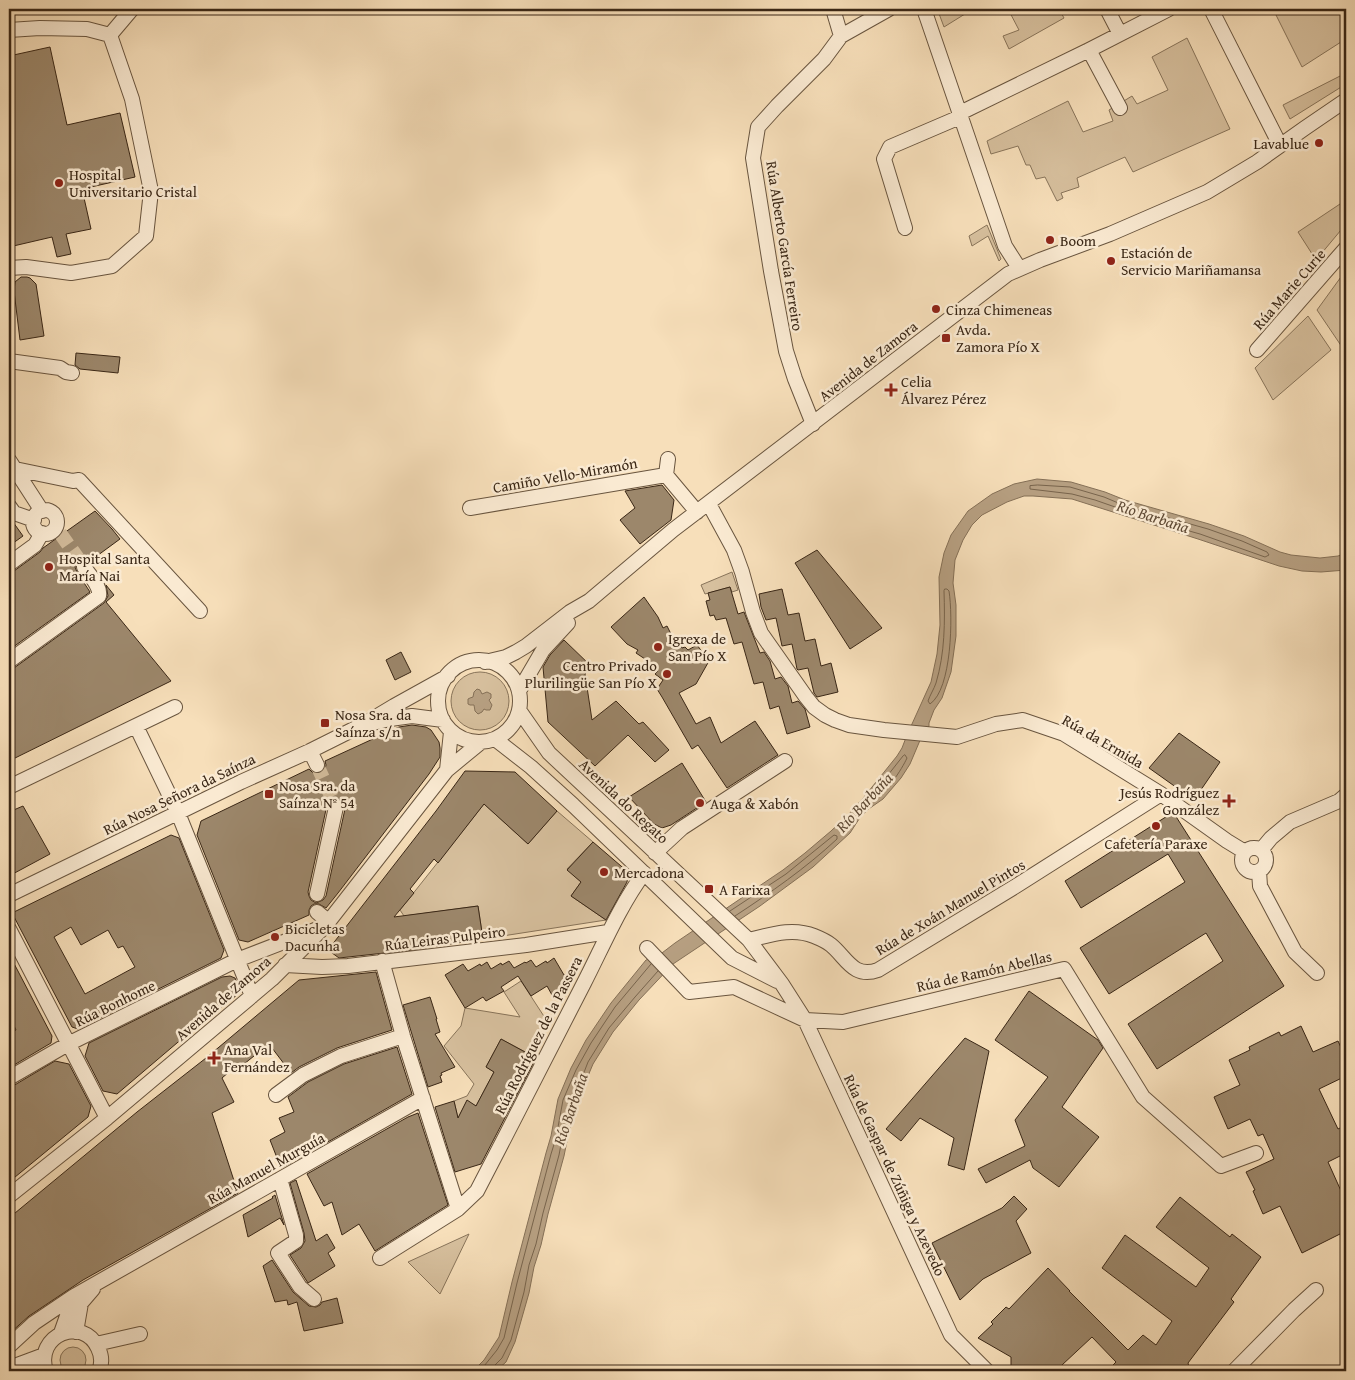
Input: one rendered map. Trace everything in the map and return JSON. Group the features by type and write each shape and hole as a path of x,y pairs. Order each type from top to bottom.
{"street":[{"path":"110,34 132,9"},
{"path":"833,9 842,36"},
{"name":"Rúa Alberto García Ferreiro","path":"813,424 786,351 771,271 753,158 758,127 776,106 824,59 842,36 889,9"},
{"path":"924,9 1005,246 1019,268"},
{"path":"1106,9 1120,34"},
{"path":"905,228 884,159 890,147 960,115 1169,9"},
{"path":"1211,9 1280,145"},
{"path":"9,30 40,28 87,29 110,34"},
{"path":"9,268 26,267 71,273 112,266 146,236 151,190 132,99 110,34"},
{"path":"1089,50 1120,108"},
{"name":"Avenida de Zamora","path":"519,691 543,650 589,601 697,512 993,285 1019,268 1110,234 1207,192 1243,172 1346,100"},
{"name":"Rúa Marie Curie","path":"1257,350 1346,248"},
{"path":"9,361 60,368 72,373"},
{"path":"668,459 666,475 697,512"},
{"path":"9,506 14,513 38,516 48,511 54,515 58,530 48,534 42,533 35,528 38,516 13,471"},
{"path":"13,471 73,481 79,480 200,611"},
{"name":"Camiño Vello-Miramón","path":"470,508 666,475"},
{"name":"Rúa da Ermida","path":"709,504 734,550 761,633 806,697 814,707 824,714 849,725 957,736 996,724 1023,720 1064,734 1161,794 1245,852"},
{"path":"9,564 35,545 42,533"},
{"path":"9,661 99,596 100,592 97,585 84,568"},
{"name":"Avenida de Zamora","path":"485,662 506,657 516,652 570,612 589,601"},
{"path":"471,661 485,662 504,668 514,678 519,691 519,710 513,724 495,739 480,742 468,741 456,736 443,720 439,707 439,694 448,676 458,666 471,661"},
{"path":"364,724 448,676"},
{"path":"9,788 175,707"},
{"name":"Avenida do Regato","path":"519,710 549,753 749,940 782,984"},
{"path":"364,724 405,717 443,720"},
{"name":"Rúa Nosa Señora da Saínza","path":"9,895 364,724"},
{"path":"136,726 178,812 252,996"},
{"path":"447,770 452,732"},
{"path":"495,739 531,767 732,958 782,984"},
{"name":"Avenida de Zamora","path":"9,1196 252,996 285,965 328,923 447,770 480,742"},
{"path":"310,751 317,765"},
{"path":"655,853 682,828 785,761"},
{"name":"Rúa de Xoán Manuel Pintos","path":"749,940 782,932 814,936 830,945 847,964 854,968 866,972 878,970 1016,886 1161,794"},
{"path":"1261,850 1271,838 1290,822 1339,801 1346,795"},
{"path":"317,894 336,807"},
{"path":"1252,848 1261,850 1264,853 1265,865 1259,871 1251,872 1244,866 1242,858 1245,852 1252,848"},
{"path":"1259,871 1260,886 1295,952 1317,973"},
{"name":"Rúa Rodríguez de la Passera","path":"380,1258 458,1210 477,1191 608,932 631,891 644,873"},
{"path":"317,912 328,923"},
{"name":"Rúa Bonhome","path":"9,1078 68,1044 237,960 328,923"},
{"path":"9,929 106,1118"},
{"name":"Rúa Leiras Pulpeiro","path":"285,965 334,967 526,945 608,932"},
{"name":"Rúa de Ramón Abellas","path":"650,951 689,992 734,987 805,1020 843,1022 1064,969 1143,1097 1220,1166 1256,1153"},
{"path":"382,961 403,1036 458,1210"},
{"name":"Rúa de Gaspar de Zúñiga y Azevedo","path":"782,984 805,1020 951,1335 987,1371"},
{"path":"276,1095 303,1075 341,1056 403,1036"},
{"name":"Rúa Manuel Murguía","path":"9,1346 34,1323 124,1266 423,1098"},
{"path":"280,1179 296,1235 296,1242 278,1253 300,1287 314,1299"},
{"name":"Rúa Manuel Murguía","path":"76,1332 81,1303 92,1290 124,1266"},
{"path":"1234,1371 1316,1290"},
{"path":"61,1334 74,1296"},
{"path":"46,1371 43,1364 47,1346 53,1339 68,1331 84,1334 96,1344 101,1358 99,1371"},
{"path":"96,1344 140,1334"},
{"path":"9,1368 44,1354"}],"shaded area":[{"path":"942,9 973,9 944,27 938,11"},
{"path":"1008,9 1059,9 1064,18 1009,49 1003,36 1019,30"},
{"path":"1273,9 1339,9 1346,21 1346,51 1341,42 1302,67"},
{"path":"1187,38 1230,129 1133,172 1125,157 1077,178 1079,187 1061,193 1063,198 1057,201 1045,177 1036,179 1030,165 1026,165 1018,146 991,154 987,141 1068,101 1083,132 1113,121 1109,110 1132,96 1137,104 1168,90 1152,57"},
{"path":"1346,73 1346,84 1290,119 1283,105"},
{"path":"1346,200 1346,224 1316,260 1298,232"},
{"path":"987,225 1001,259 999,261 988,236 972,246 969,236"},
{"path":"1346,270 1346,335 1342,347 1317,310"},
{"path":"1308,316 1331,350 1273,400 1255,368"},
{"path":"732,572 738,590 732,592 730,587 705,594 701,585"},
{"path":"474,672 486,672 501,680 509,695 509,707 501,722 486,730 474,730 459,722 451,707 451,695 459,680"},
{"path":"484,804 528,844 557,811 593,842 567,869 581,882 571,896 606,920 483,939 478,906 404,916 400,910"},
{"path":"521,981 549,1024 533,1056 501,1039 486,1067 494,1072 476,1106 467,1101 458,1118 454,1101 467,1096 474,1084 444,1046 461,1026 465,1008 520,1017 504,992"},
{"path":"469,1234 440,1294 408,1262"},
{"path":"73,1347 82,1351 86,1360 82,1369 73,1373 64,1369 60,1360 64,1351"}],"water":[{"name":"Río Barbaña","path":"1037,479 1071,482 1105,492 1125,500 1209,524 1291,555 1320,558 1346,553 1346,570 1302,571 1279,566 1072,499 1024,496 1007,502 982,515 972,525 963,540 955,560 953,583 956,605 956,636 951,672 942,698 934,710 929,726 921,738 910,764 883,799 861,816 850,833 813,867 760,906 673,964 639,1000 613,1032 593,1064 577,1102 515,1342 506,1362 496,1371 473,1371 484,1360 499,1337 551,1136 558,1099 571,1068 586,1040 611,1003 646,960 658,956 805,853 849,814 897,756 931,682 937,654 940,625 939,577 944,553 951,535 968,511 992,494 1014,484"},
{"path":"477,689 482,694 487,692 491,694 489,700 492,705 490,710 484,709 478,714 475,711 474,705 468,704 468,699 473,697"}],"building":[{"name":"Hospital Universitario Cristal","path":"50,47 67,125 120,113 135,177 82,189 91,229 66,234 71,254 57,257 52,237 9,247 9,56"},
{"path":"21,277 30,278 36,284 44,336 20,340 14,291 15,282"},
{"path":"76,353 120,357 118,373 80,369 75,365"},
{"path":"662,485 674,500 671,520 640,544 620,520 635,508 625,491"},
{"name":"Hospital Santa María Nai","path":"95,511 120,539 90,561 83,558 76,563 77,572 90,592 9,650 9,573"},
{"name":"Hospital Santa María Nai","path":"9,520 13,522 23,536 9,546"},
{"path":"817,550 882,628 850,649 795,563"},
{"path":"106,585 114,595 106,602 171,681 9,761 9,670 104,603 108,596"},
{"path":"730,587 738,614 744,612 760,653 764,652 770,661 775,679 781,677 788,686 792,703 798,701 805,709 810,727 787,734 779,706 770,709 763,682 754,684 742,642 734,644 726,618 716,620 714,615 710,616 706,601 710,600 708,593"},
{"path":"782,589 788,615 799,613 805,641 815,639 821,666 831,663 838,692 817,697 814,693 808,668 797,669 792,644 782,646 776,618 766,620 759,594"},
{"path":"644,597 663,628 667,626 673,638 676,636 682,648 685,647 688,650 697,645 709,661 696,684 679,693 696,724 710,717 721,743 755,721 778,755 727,788 698,745 692,749 657,689 663,680 655,674 658,671 645,664 648,661 636,653 638,650 627,644 611,627"},
{"path":"564,640 592,667 585,674 592,720 616,701 639,724 643,722 669,750 655,762 628,735 595,766 548,722 543,667 550,655"},
{"path":"401,652 411,672 395,680 386,660"},
{"path":"412,725 426,727 431,730 439,742 440,757 429,774 326,908 319,904 314,904 309,910 309,915 248,942 239,940 197,835 201,821 309,769 313,773 320,773 325,769 325,761 399,727","holes":["337,798 344,804 345,809 326,896 323,900 316,903 311,900 308,892 327,805"]},
{"path":"1179,733 1220,762 1194,800 1149,768"},
{"path":"682,763 706,802 671,825 662,828 654,824 629,797"},
{"path":"465,771 515,772 557,811 528,844 484,804 438,863 434,859 410,889 414,893 394,917 478,906 483,939 412,950 339,958 328,950"},
{"path":"23,806 50,854 9,876 9,812"},
{"path":"1172,813 1284,986 1157,1069 1128,1024 1223,961 1206,933 1109,994 1080,948 1185,882 1168,854 1081,908 1065,881"},
{"path":"171,835 179,838 224,950 221,958 78,1029 72,1027 12,913","holes":["71,927 81,945 108,930 118,948 123,946 135,967 85,994 54,937"]},
{"path":"593,842 628,872 627,882 606,920 571,896 581,882 567,870"},
{"path":"9,954 52,1036 51,1043 9,1068 9,1033 16,1030 9,1016"},
{"path":"554,958 564,975 569,976 569,983 552,995 547,986 531,996 518,976 501,987 504,991 486,1001 483,997 465,1008 445,975 463,964 468,971 487,962 491,969 509,961 514,968 531,960 536,967"},
{"path":"376,972 392,1030 337,1048 291,1073 269,1044 239,1068 237,1065 222,1078 234,1102 212,1113 238,1193 83,1280 29,1316 9,1334 9,1218 299,980"},
{"path":"230,976 235,978 240,990 237,995 204,1020 117,1094 103,1091 85,1056 89,1043 222,977"},
{"path":"1029,991 1098,1040 1103,1048 1062,1107 1099,1137 1059,1187 1033,1168 1030,1160 986,1183 978,1169 1025,1146 1015,1120 1048,1077 995,1040"},
{"path":"430,997 440,1032 435,1034 455,1067 441,1073 442,1082 428,1087 403,1005"},
{"path":"1301,1026 1313,1052 1338,1041 1346,1058 1346,1076 1319,1089 1338,1129 1346,1125 1346,1153 1328,1162 1346,1202 1346,1231 1302,1253 1280,1206 1263,1214 1253,1191 1255,1190 1246,1172 1274,1159 1263,1134 1258,1136 1250,1119 1228,1129 1214,1097 1240,1085 1229,1060 1250,1050 1249,1047 1279,1032 1281,1036"},
{"path":"965,1038 989,1051 964,1170 948,1165 954,1138 920,1118 901,1141 886,1129"},
{"path":"501,1039 536,1058 481,1164 455,1172 435,1107 454,1101 458,1118 467,1100 476,1106 494,1072 486,1067"},
{"path":"397,1047 412,1094 298,1159 294,1152 288,1155 291,1163 281,1168 270,1140 285,1132 279,1118 294,1112 288,1097 308,1082 344,1064"},
{"path":"55,1061 69,1064 91,1106 88,1117 9,1182 9,1087"},
{"path":"418,1113 448,1205 375,1251 359,1224 342,1235 332,1202 324,1206 307,1174"},
{"path":"296,1180 316,1241 327,1234 335,1248 328,1253 335,1266 308,1283 290,1255 301,1248 305,1241 290,1183"},
{"path":"275,1195 284,1225 280,1218 248,1237 243,1215"},
{"path":"1014,1196 1027,1209 1016,1221 1031,1253 983,1279 960,1300 932,1243 1002,1208"},
{"path":"1180,1197 1230,1237 1232,1234 1261,1257 1231,1299 1234,1302 1188,1363 1190,1371 1107,1371 1116,1362 1092,1337 1062,1365 1067,1371 1011,1371 1011,1357 978,1338 993,1324 991,1322 1006,1307 1009,1309 1048,1268 1128,1350 1143,1335 1156,1345 1172,1321 1102,1268 1125,1235 1196,1287 1209,1268 1156,1227"},
{"path":"272,1260 293,1292 309,1306 316,1307 322,1302 337,1298 343,1323 304,1331 297,1302 288,1305 287,1300 275,1302 263,1266"}],"tunnel":[{"path":"60,533 84,567"},
{"path":"317,765 336,807"}],"place":[{"name":"Lavablue","path":"1319,143"},
{"name":"Hospital Universitario Cristal","path":"59,183"},
{"name":"Boom","path":"1050,240"},
{"name":"Estación de Servicio Mariñamansa","path":"1111,261"},
{"name":"Cinza Chimeneas","path":"936,309"},
{"name":"Avda. Zamora Pío X","path":"946,338"},
{"name":"Celia Álvarez Pérez","path":"891,390"},
{"name":"Hospital Santa María Nai","path":"49,567"},
{"name":"Igrexa de San Pío X","path":"658,647"},
{"name":"Centro Privado Plurilingüe San Pío X","path":"667,674"},
{"name":"Nosa Sra. da Saínza s/n","path":"325,723"},
{"name":"Nosa Sra. da Saínza Nº 54","path":"269,794"},
{"name":"Jesús Rodríguez González","path":"1229,801"},
{"name":"Auga & Xabón","path":"700,803"},
{"name":"Cafetería Paraxe","path":"1156,826"},
{"name":"Mercadona","path":"604,872"},
{"name":"A Farixa","path":"709,889"},
{"name":"Bicicletas Dacunha","path":"275,937"},
{"name":"Ana Val Fernández","path":"214,1058"}]}
